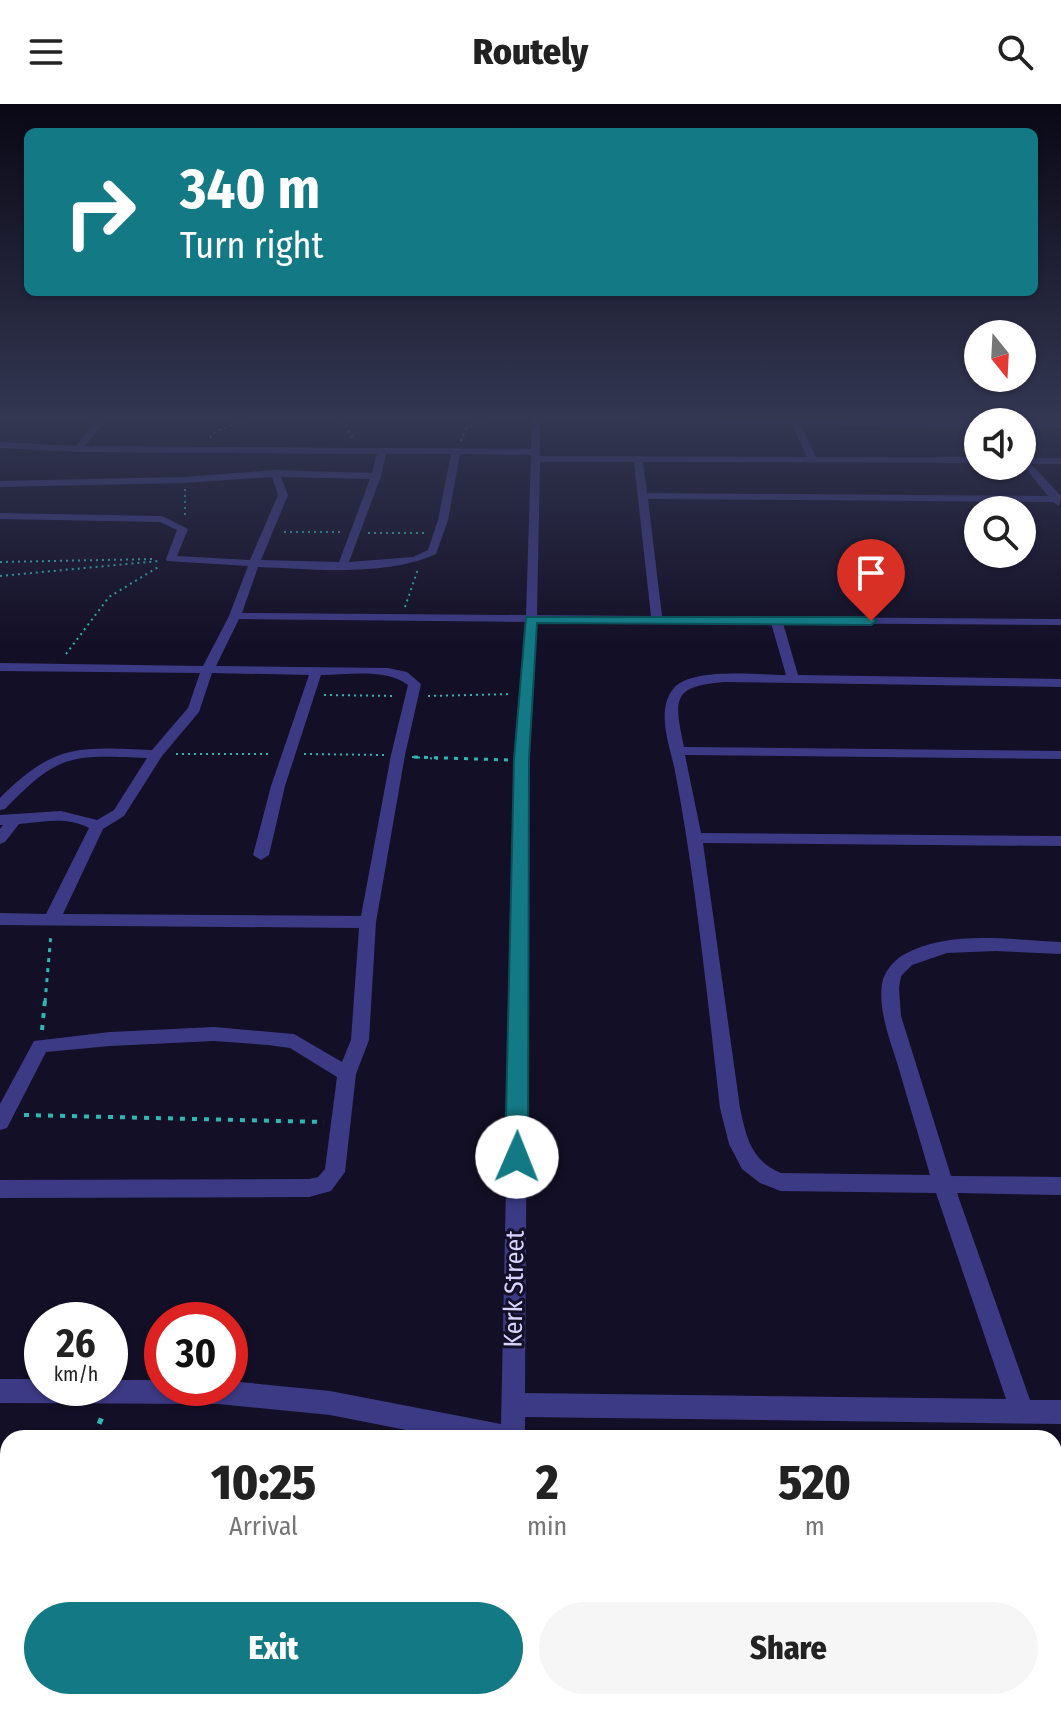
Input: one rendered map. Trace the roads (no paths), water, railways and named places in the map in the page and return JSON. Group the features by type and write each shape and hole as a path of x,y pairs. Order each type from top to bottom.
{"street":[{"path":"52,919 97,826 119,813 156,754 194,709 207,671 235,616 283,495"},
{"path":"343,565 369,495"},
{"path":"0,516 162,519 183,529 171,559 392,565 429,555 438,542 447,495"},
{"name":"Kerk Street","path":"511,1430 522,759 533,495"},
{"path":"657,619 643,496 1060,501"},
{"path":"235,616 1061,622"},
{"path":"776,620 793,679"},
{"path":"0,1189 315,1187 332,1179 347,1074 360,1040 368,922 398,755 414,696 413,680 388,672 1,669"},
{"path":"261,855 288,753 316,672"},
{"path":"1061,683 725,678 686,683 678,689 672,701 671,716 695,838 730,1108 739,1144 751,1168 780,1182 1061,1186"},
{"path":"680,751 1061,755"},
{"path":"0,806 35,770 63,755 156,754"},
{"path":"0,839 7,820 62,814 86,818 97,826"},
{"path":"695,838 1061,841"},
{"path":"0,919 368,922"},
{"path":"1022,1412 943,1184 892,1016 890,988 893,974 904,962 923,952 945,946 1061,948"},
{"path":"2,1118 40,1046 214,1034 268,1038 294,1041 347,1074"},
{"path":"0,1391 218,1392 330,1403 470,1430"},
{"path":"512,1405 1061,1412"}]}
